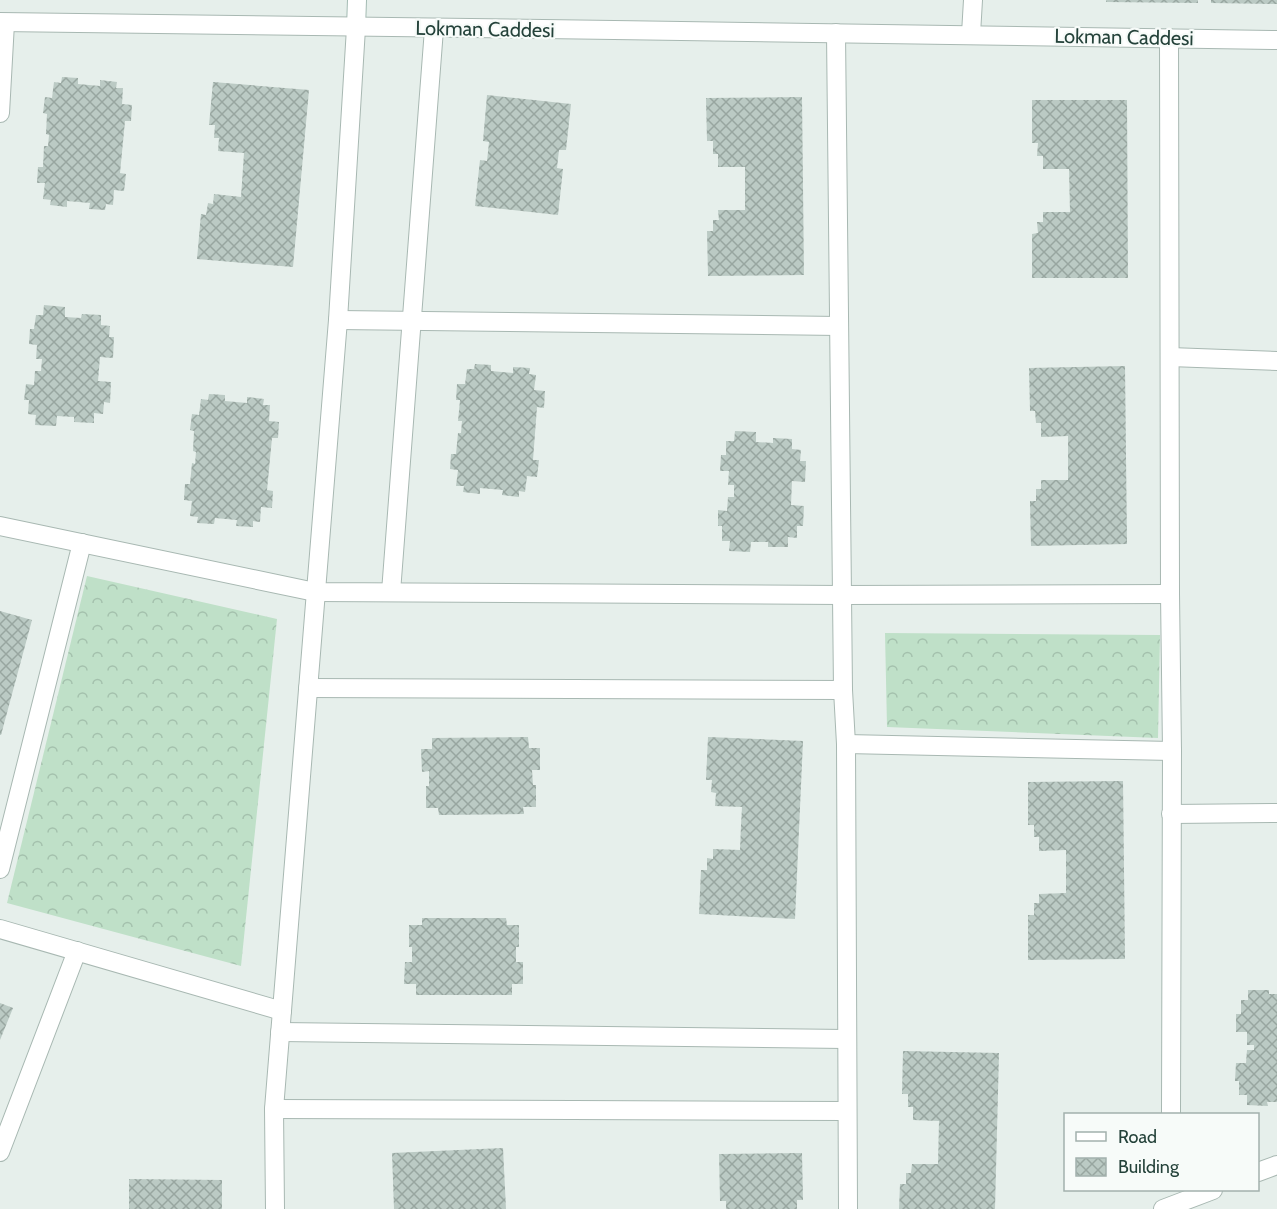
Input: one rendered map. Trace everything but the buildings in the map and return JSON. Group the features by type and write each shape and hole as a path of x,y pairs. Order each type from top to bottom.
{"street":[{"path":"274,1209 274,1109 338,320 357,0"},
{"path":"971,34 972,0"},
{"path":"0,113 3,23"},
{"name":"Lokman Caddesi","path":"3,23 971,34 1277,40"},
{"path":"391,592 434,29"},
{"path":"836,33 843,690 846,744 848,1209"},
{"path":"1169,38 1171,1113"},
{"path":"338,320 839,326"},
{"path":"1170,357 1277,361"},
{"path":"0,526 315,592 1170,594"},
{"path":"0,869 82,543"},
{"path":"308,688 843,690"},
{"path":"846,744 1172,751"},
{"path":"1171,814 1277,813"},
{"path":"0,929 282,1011"},
{"path":"0,1152 76,951"},
{"path":"280,1032 846,1039"},
{"path":"274,1109 847,1111"},
{"path":"1259,1171 1277,1165"},
{"path":"1169,1201 1209,1191"}],"green space":[{"path":"87,576 277,619 241,966 7,903"},
{"path":"885,633 1160,635 1158,738 887,727"}]}
